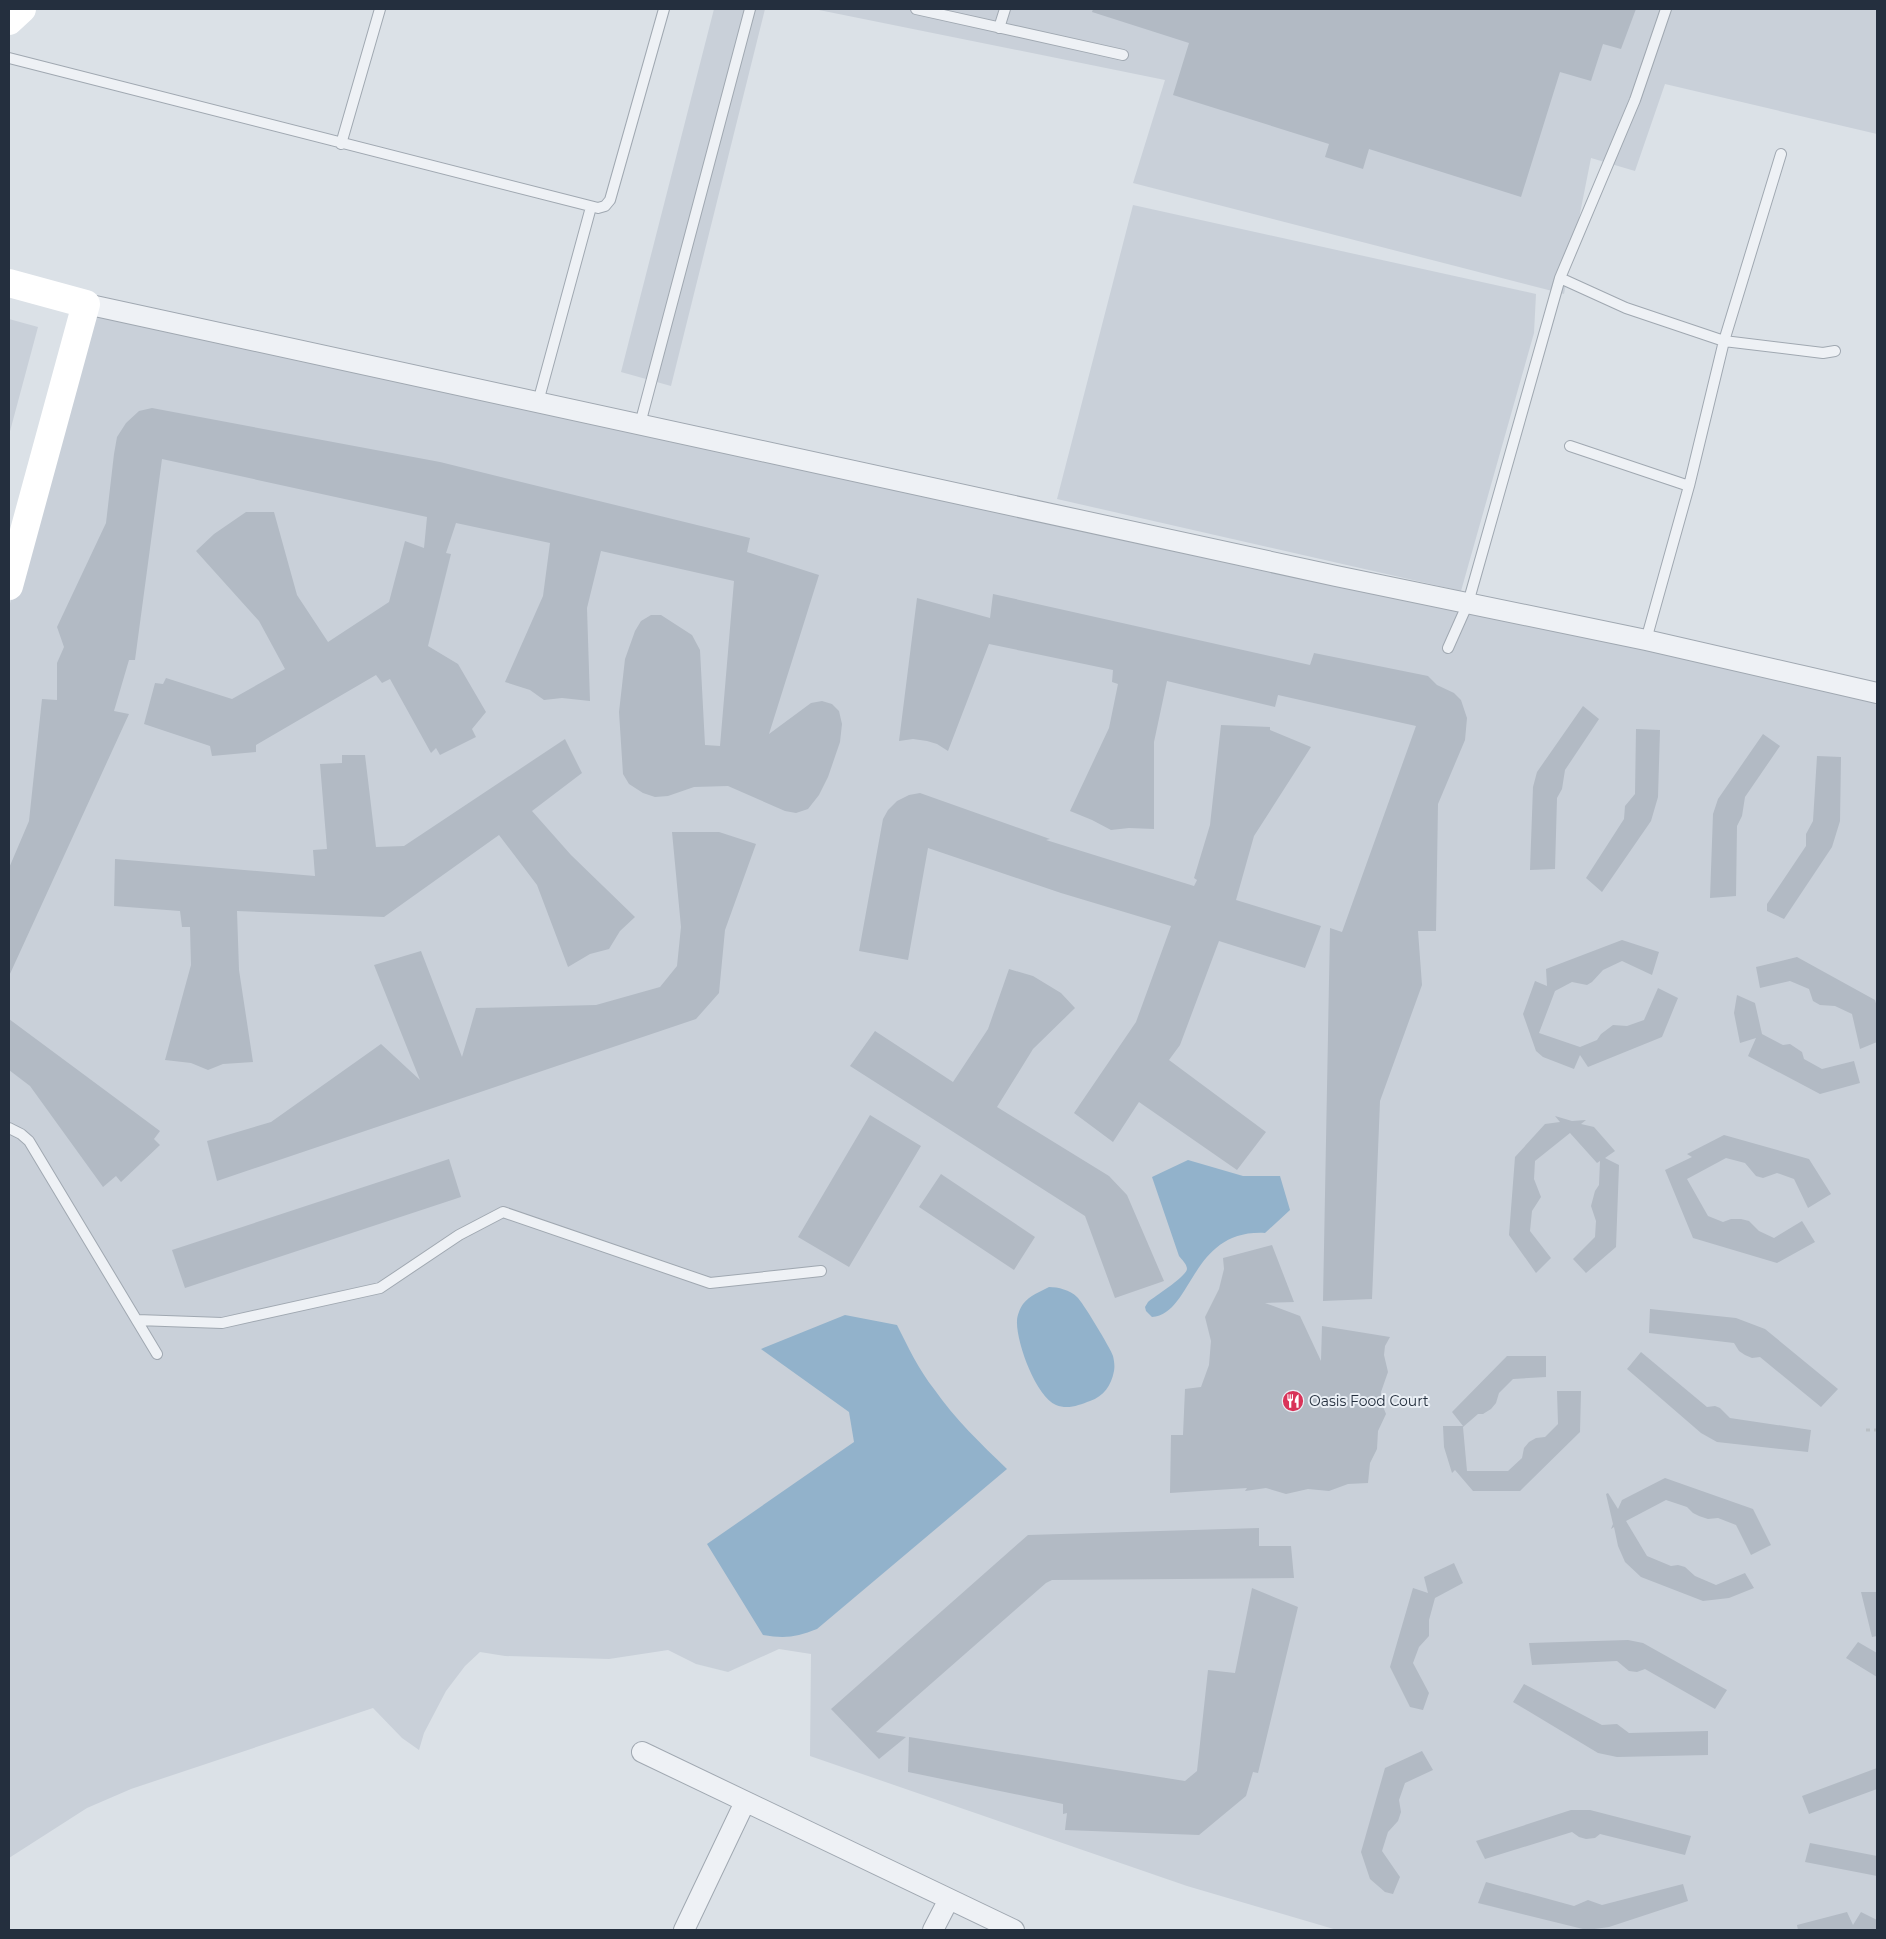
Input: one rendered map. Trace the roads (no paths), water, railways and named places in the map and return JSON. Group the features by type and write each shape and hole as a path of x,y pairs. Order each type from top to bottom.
{"street":[{"path":"9,22 22,9"},
{"path":"9,283 86,304 1336,576 1646,640 1877,693"},
{"path":"9,586 86,304"},
{"path":"642,1752 1014,1930"},
{"path":"684,1930 744,1802"},
{"path":"933,1930 949,1899"}],"lane":[{"path":"341,144 380,9"},
{"path":"9,58 598,208 605,206 610,200 664,9"},
{"path":"640,424 750,9"},
{"path":"916,9 1123,55"},
{"path":"999,28 1005,9"},
{"path":"1448,648 1468,603 1560,278 1635,100 1666,9"},
{"path":"1646,640 1689,486 1724,341 1781,154"},
{"path":"538,402 591,207"},
{"path":"1560,278 1626,308 1724,341 1823,353 1835,351"},
{"path":"1570,446 1689,486"},
{"path":"9,1128 21,1134 29,1141 157,1354"},
{"path":"137,1320 222,1324 380,1288 459,1235 503,1212 710,1283 822,1271"}],"water":[{"path":"1188,1160 1243,1176 1280,1176 1290,1210 1265,1233 1240,1235 1221,1244 1207,1257 1176,1302 1166,1312 1152,1317 1146,1311 1145,1307 1148,1302 1176,1281 1187,1269 1179,1256 1152,1177"},
{"path":"1049,1287 1064,1289 1077,1297 1096,1325 1113,1356 1114,1371 1106,1390 1095,1399 1082,1404 1065,1407 1056,1405 1049,1400 1041,1391 1029,1368 1020,1342 1017,1321 1023,1304 1035,1294"},
{"path":"845,1315 897,1325 919,1366 942,1400 969,1431 1007,1469 817,1629 791,1636 763,1635 707,1544 854,1442 849,1412 761,1349"}],"place":[{"name":"Oasis Food Court","path":"1293,1401"}]}
